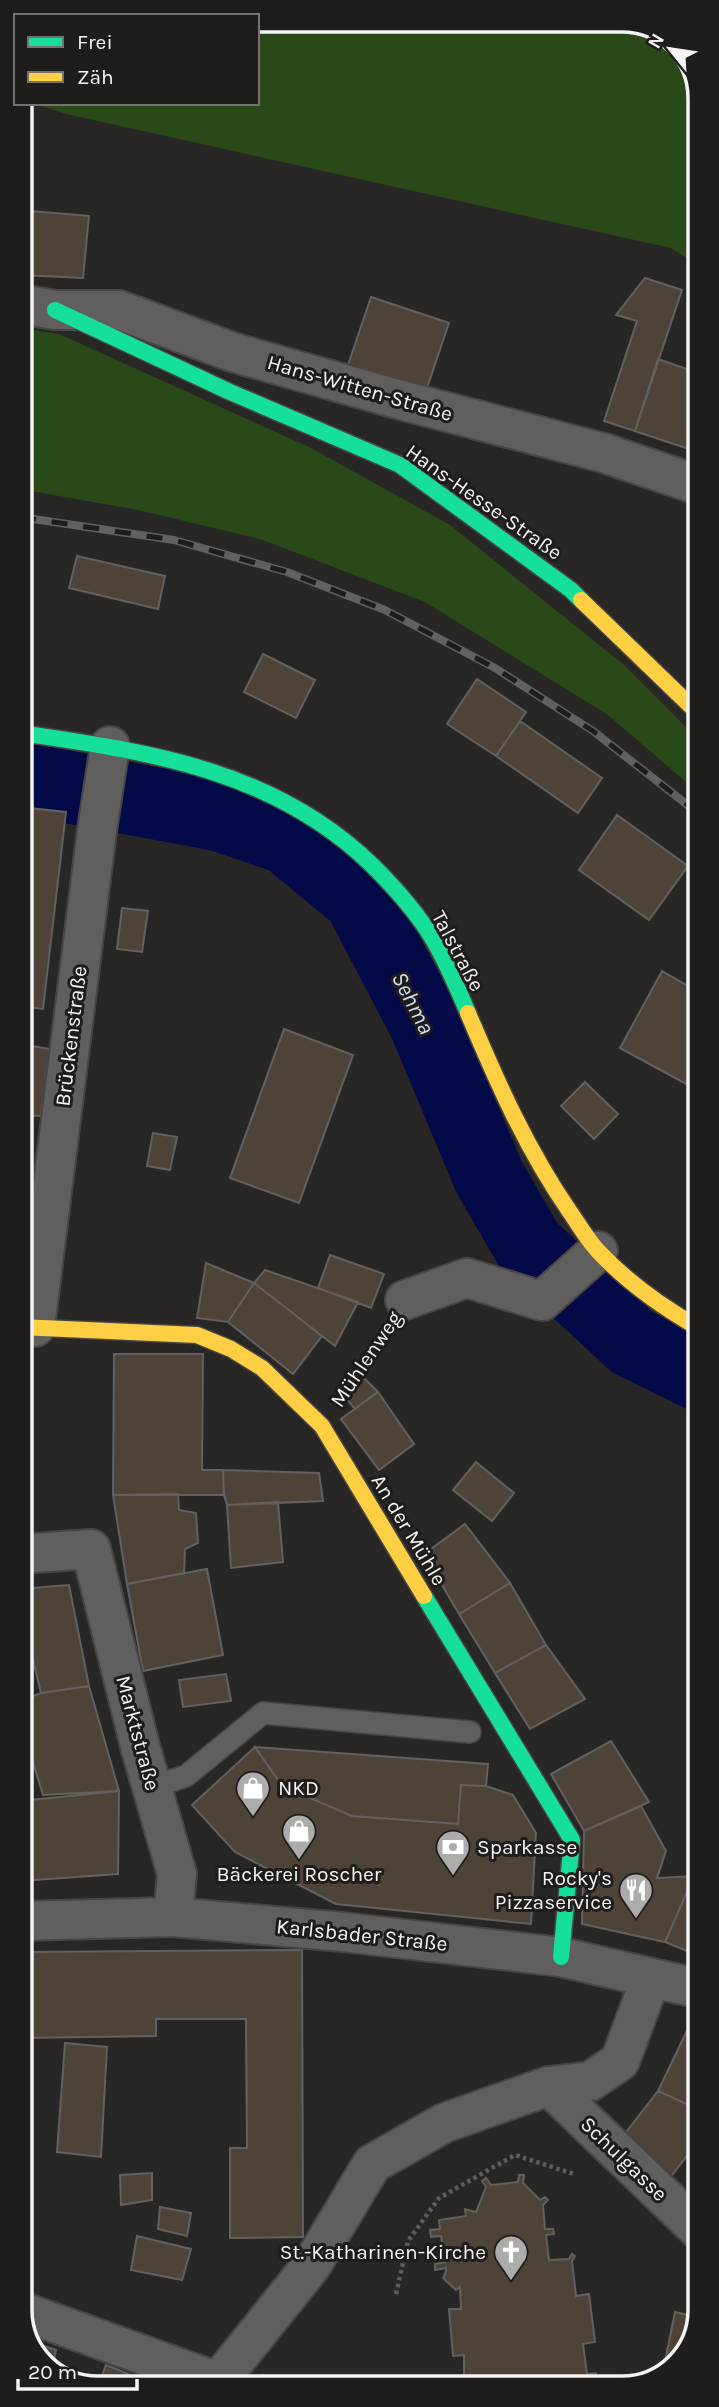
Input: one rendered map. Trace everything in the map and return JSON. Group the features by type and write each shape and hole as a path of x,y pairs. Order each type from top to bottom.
{"street":[{"name":"Hans-Witten-Straße","path":"37,307 119,310 232,352 397,400 604,453 688,482"},
{"name":"Hans-Hesse-Straße","path":"37,307 400,465 570,590 688,703"},
{"name":"Talstraße","path":"32,737 108,761 170,758 243,781 301,810 340,837 383,875 423,924 445,960 513,1116 555,1192 588,1260 688,1321"},
{"name":"Brückenstraße","path":"32,1298 108,761"},
{"name":"Mühlenweg","path":"405,1300 467,1278 542,1301 588,1260"},
{"name":"An der Mühle","path":"32,1327 197,1335 231,1349 262,1368 322,1426 572,1840 561,1957"},
{"name":"Marktstraße","path":"32,1553 90,1549 177,1874 173,1917"},
{"name":"Karlsbader Straße","path":"32,1921 173,1917 343,1932 561,1957 688,1987"},
{"path":"225,2375 311,2266 372,2164 444,2123 549,2086 591,2081 620,2061 651,1978"},
{"name":"Schulgasse","path":"549,2086 688,2219"},
{"path":"32,2315 194,2375"}],"lane":[{"path":"152,1787 186,1776 263,1713 470,1732"}],"path":[{"name":"Mühlenweg","path":"322,1426 405,1300"},
{"path":"396,2294 408,2241 439,2198 515,2155 574,2174"}],"green space":[{"path":"259,32 639,34 655,40 674,57 683,72 686,84 688,259 671,248 66,114 38,105 259,105"},
{"path":"32,330 59,334 311,448 450,525 624,665 688,729 688,784 608,715 425,602 260,539 138,510 32,491"}],"building":[{"path":"32,211 89,216 83,278 32,276"},
{"path":"645,278 682,290 635,431 604,421 637,321 616,315"},
{"path":"371,297 449,323 426,391 348,365"},
{"path":"658,359 688,370 688,449 635,431"},
{"path":"77,556 165,576 158,609 69,588"},
{"path":"263,654 315,680 296,718 244,692"},
{"path":"477,679 526,712 496,756 447,724"},
{"path":"520,721 602,778 578,813 496,756"},
{"path":"32,808 66,812 43,1009 32,1008"},
{"path":"617,815 688,866 649,920 579,870"},
{"path":"122,908 148,911 142,952 117,949"},
{"path":"662,971 688,986 688,1085 620,1048"},
{"path":"284,1029 353,1055 299,1203 230,1178"},
{"path":"32,1046 50,1049 41,1116 32,1116"},
{"path":"585,1082 618,1114 594,1139 561,1106"},
{"path":"153,1133 177,1137 170,1170 147,1166"},
{"path":"330,1255 384,1274 371,1308 318,1288"},
{"path":"206,1263 254,1283 228,1322 197,1318"},
{"path":"265,1270 358,1302 335,1346 254,1283"},
{"path":"254,1283 322,1336 293,1374 228,1322"},
{"path":"114,1354 203,1354 202,1470 223,1470 224,1495 113,1495"},
{"path":"363,1377 378,1392 355,1409 342,1394"},
{"path":"378,1392 414,1444 379,1470 341,1419"},
{"path":"476,1462 514,1493 492,1521 453,1490"},
{"path":"223,1470 319,1473 323,1501 227,1505"},
{"path":"178,1494 179,1510 196,1513 198,1543 185,1549 184,1573 127,1584 113,1495"},
{"path":"278,1502 283,1562 231,1568 227,1505"},
{"path":"465,1524 510,1583 459,1614 424,1554"},
{"path":"207,1569 223,1655 143,1671 127,1584"},
{"path":"510,1583 546,1645 495,1673 459,1614"},
{"path":"69,1585 89,1686 41,1693 32,1660 32,1588"},
{"path":"546,1645 585,1699 530,1729 495,1673"},
{"path":"226,1674 231,1701 183,1707 179,1680"},
{"path":"89,1686 119,1791 43,1795 32,1759 32,1696"},
{"path":"611,1741 649,1802 584,1831 551,1774"},
{"path":"255,1747 282,1786 352,1816 458,1824 461,1785 486,1786 513,1795 536,1833 531,1924 336,1904 235,1852 192,1805"},
{"path":"255,1747 488,1764 486,1786 461,1785 458,1824 352,1816 282,1786"},
{"path":"119,1791 118,1874 32,1880 32,1800"},
{"path":"641,1806 666,1851 657,1878 688,1876 688,1890 665,1942 582,1924 584,1831"},
{"path":"688,1890 688,1951 665,1942"},
{"path":"302,1950 303,2237 230,2238 230,2148 247,2148 246,2019 156,2019 156,2036 32,2038 32,1952"},
{"path":"688,2028 688,2105 658,2091"},
{"path":"65,2043 107,2047 101,2157 57,2152"},
{"path":"658,2091 688,2105 688,2155 663,2187 617,2144"},
{"path":"152,2173 152,2200 121,2205 120,2175"},
{"name":"St.-Katharinen-Kirche","path":"519,2175 524,2175 523,2183 540,2200 545,2197 548,2200 543,2205 545,2229 553,2229 554,2234 546,2235 549,2260 569,2259 572,2254 575,2256 572,2261 576,2296 589,2294 595,2342 583,2344 587,2374 596,2373 597,2376 464,2376 464,2355 453,2356 449,2309 461,2309 460,2287 456,2290 443,2278 446,2268 435,2270 435,2264 445,2262 441,2236 431,2237 430,2230 440,2229 439,2220 466,2216 465,2209 476,2212 486,2187 482,2181 486,2178 491,2185 518,2182"},
{"path":"160,2207 191,2213 187,2236 158,2229"},
{"path":"137,2236 191,2249 182,2280 131,2270"},
{"path":"675,2312 687,2315 681,2339 666,2358"},
{"path":"42,2346 56,2350 54,2359"},
{"path":"106,2365 131,2375 102,2375"}],"waterway":[{"name":"Sehma","path":"32,780 218,815 286,838 359,898 425,1024 489,1177 529,1246 632,1342 688,1370"}],"railway":[{"path":"32,519 174,540 287,572 385,610 495,668 593,731 688,805"}],"traffic: fast":[{"path":"55,310 230,392 400,465 581,600"},
{"path":"32,735 163,758 253,787 295,807 335,834 373,866 404,899 436,945 468,1013"},
{"path":"424,1596 572,1840 561,1957"}],"traffic: slow":[{"path":"581,600 688,703"},
{"path":"468,1013 526,1140 587,1237 598,1251 633,1283 658,1303 688,1321"},
{"path":"32,1328 197,1335 231,1349 262,1368 322,1426 424,1596"}],"place":[{"name":"NKD","path":"253,1818"},
{"name":"Bäckerei Roscher","path":"299,1861"},
{"name":"Sparkasse","path":"453,1877"},
{"name":"Rocky's Pizzaservice","path":"636,1920"},
{"name":"St.-Katharinen-Kirche","path":"511,2282"}]}
